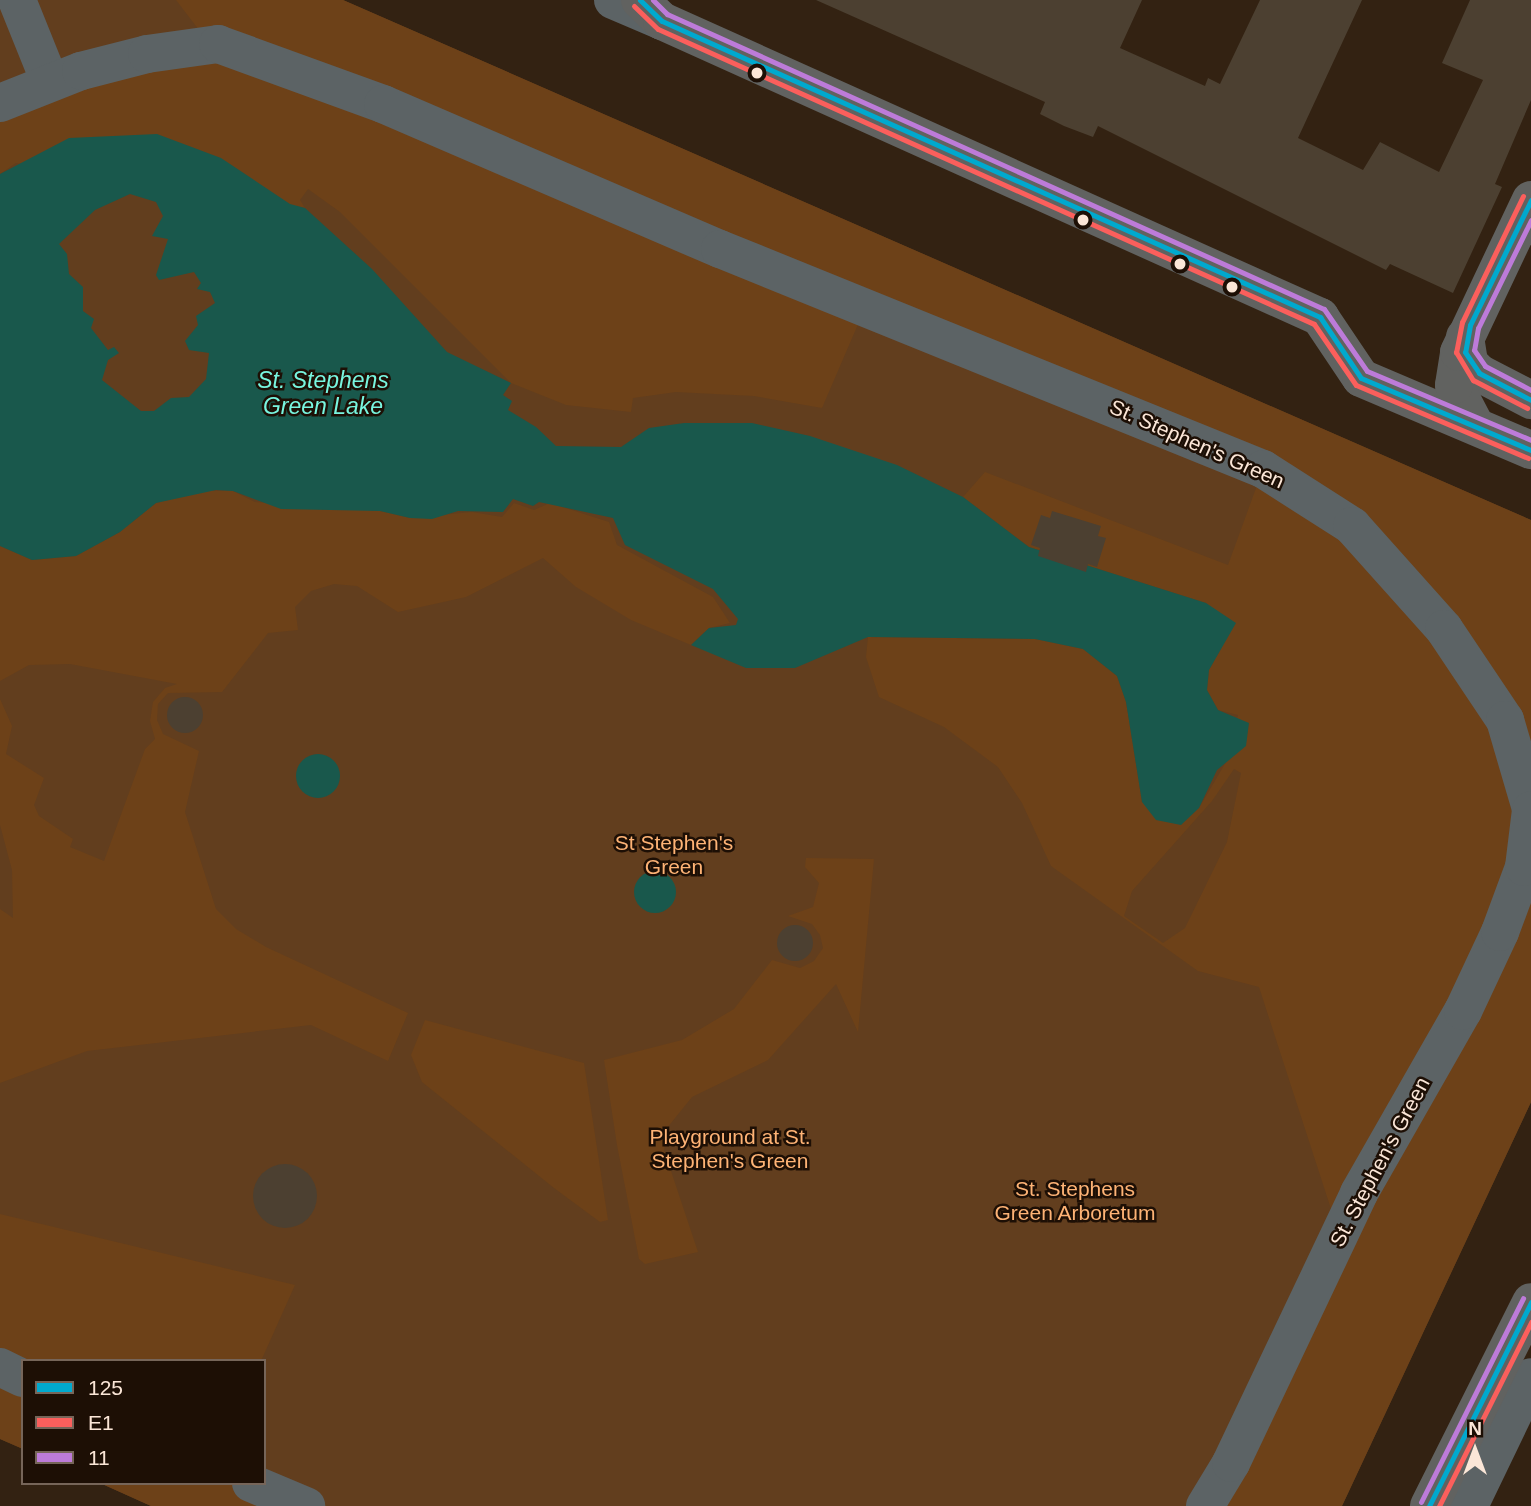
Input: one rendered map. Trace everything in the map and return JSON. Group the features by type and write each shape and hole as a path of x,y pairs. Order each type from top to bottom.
{"main road":[{"path":"651,10 1320,317 1361,379 1531,450"},
{"path":"1475,425 1454,385 1465,337 1531,200"},
{"path":"1465,337 1465,352 1474,369 1492,383 1531,400"},
{"path":"1429,1506 1531,1302"}],"street":[{"path":"17,0 50,82"},
{"path":"613,0 651,10"},
{"name":"St. Stephen's Green","path":"0,103 50,82 147,54 218,44 383,104 683,234 1263,469 1352,526 1444,629 1493,700 1521,731 1531,809 1524,867 1500,932 1463,1011 1359,1193 1231,1463 1205,1506"},
{"path":"0,1367 21,1377"},
{"path":"1469,1506 1531,1377"},
{"path":"256,1485 306,1506"}],"green space":[{"name":"St Stephen's Green","path":"0,0 343,0 1531,520 1531,1102 1342,1506 151,1506 104,1485 266,1485 266,1359 21,1359 21,1448 0,1439"}],"shaded area":[{"path":"176,0 343,0 1531,520 1531,1102 1342,1506 1205,1506 1332,1212 1259,987 1198,971 1051,866 1022,803 998,767 944,727 879,697 866,657 868,637 1035,639 1083,649 1117,676 1126,702 1142,802 1199,808 1226,762 1238,715 1218,710 1207,690 1209,670 1228,635 1206,603 1029,547 963,497 985,472 1228,565 1263,469 865,308 822,408 754,396 676,392 633,398 631,412 566,405 511,383 340,212 308,189 300,200 305,208 16,163 0,174 0,117 199,30","holes":["1234,769 1241,773 1227,842 1185,928 1163,943 1124,916 1132,891 1212,801"]},
{"path":"202,491 233,491 255,502 380,511 410,518 472,512 502,517 514,503 534,510 550,503 609,522 617,545 713,597 730,623 709,628 691,645 631,620 576,587 543,558 466,597 398,612 357,586 334,584 311,591 295,607 298,630 268,633 222,692 168,693 158,704 157,720 163,734 199,751 185,812 216,909 236,929 266,947 408,1013 388,1061 311,1025 87,1051 0,1083 0,909 13,918 12,870 0,825 0,699 12,726 6,754 44,778 34,805 39,816 73,839 70,847 104,861 145,749 155,739 150,721 153,702 165,688 177,684 70,664 29,665 0,681 0,546 32,560 76,556 120,532 156,503"},
{"path":"806,858 874,859 858,1032 836,984 768,1060 692,1097 667,1128 664,1150 698,1252 645,1264 639,1259 604,1060 682,1040 734,1009 772,960 800,968 814,961 823,948 820,935 812,924 788,916 813,907 819,883 805,867"},
{"path":"425,1020 584,1063 608,1220 600,1222 554,1188 422,1082 411,1055"},
{"path":"0,1214 295,1285 262,1359 21,1361 0,1357"},
{"path":"0,1367 21,1377 21,1448 0,1439"},
{"path":"104,1485 256,1485 306,1506 151,1506"}],"water":[{"name":"St. Stephens Green Lake","path":"157,134 221,158 290,204 305,208 372,269 447,352 511,383 503,395 512,401 508,410 536,427 556,446 621,447 649,428 684,423 752,423 810,436 897,465 963,497 1029,547 1206,603 1236,623 1209,670 1207,690 1218,710 1249,723 1246,746 1217,770 1199,808 1181,825 1156,820 1142,802 1126,702 1117,676 1083,649 1035,639 868,637 795,668 746,668 691,645 709,628 736,625 738,619 713,589 625,545 613,518 539,502 533,506 513,499 503,512 458,511 432,519 410,518 380,511 281,509 233,491 216,490 156,503 120,532 76,556 32,560 0,546 0,174 69,138","holes":["130,194 156,202 163,216 152,236 168,239 156,275 159,280 194,272 201,283 197,289 210,292 215,303 196,316 198,325 185,341 189,350 209,353 206,379 189,397 171,398 154,411 141,411 102,380 108,360 119,353 114,347 108,350 91,328 94,319 83,311 83,287 69,274 67,254 59,244 95,210"]},
{"path":"318,754 333,761 340,776 333,791 318,798 303,791 296,776 303,761"},
{"path":"655,871 670,877 676,892 670,907 655,913 640,907 634,892 640,877"}],"building":[{"path":"816,0 1142,0 1120,48 1205,86 1208,78 1220,84 1260,0 1362,0 1298,138 1363,170 1380,142 1439,172 1483,80 1442,63 1470,0 1531,0 1531,100 1495,184 1502,187 1453,293 1390,264 1386,270 1098,126 1093,137 1064,126 1040,114 1045,102"},
{"path":"1052,511 1101,526 1098,536 1106,538 1097,567 1088,564 1086,572 1038,556 1040,548 1031,545 1041,515 1050,518"},
{"path":"185,697 198,702 203,715 198,728 185,733 172,728 167,715 172,702"},
{"path":"795,925 808,930 813,943 808,956 795,961 782,956 777,943 782,930"},
{"path":"285,1164 303,1170 311,1178 317,1196 311,1214 303,1222 285,1228 267,1222 259,1214 253,1196 259,1178 267,1170"}],"transit line":[{"name":"125","path":"640,0 662,21 1320,317 1361,378 1531,450"},
{"name":"11","path":"653,0 667,14 1324,309 1367,371 1531,440"},
{"name":"E1","path":"634,6 658,29 1314,324 1356,385 1528,458"},
{"name":"E1","path":"1523,196 1462,322 1456,352 1473,380 1527,408"},
{"name":"125","path":"1531,200 1470,325 1465,352 1479,373 1531,400"},
{"name":"11","path":"1531,220 1478,328 1474,350 1485,366 1531,390"},
{"name":"11","path":"1421,1502 1523,1298"},
{"name":"125","path":"1429,1506 1531,1302"},
{"name":"E1","path":"1439,1506 1531,1322"}],"park label":[{"name":"Playground at St. Stephen's Green","path":"730,1149"},
{"name":"St. Stephens Green Arboretum","path":"1075,1201"}]}
